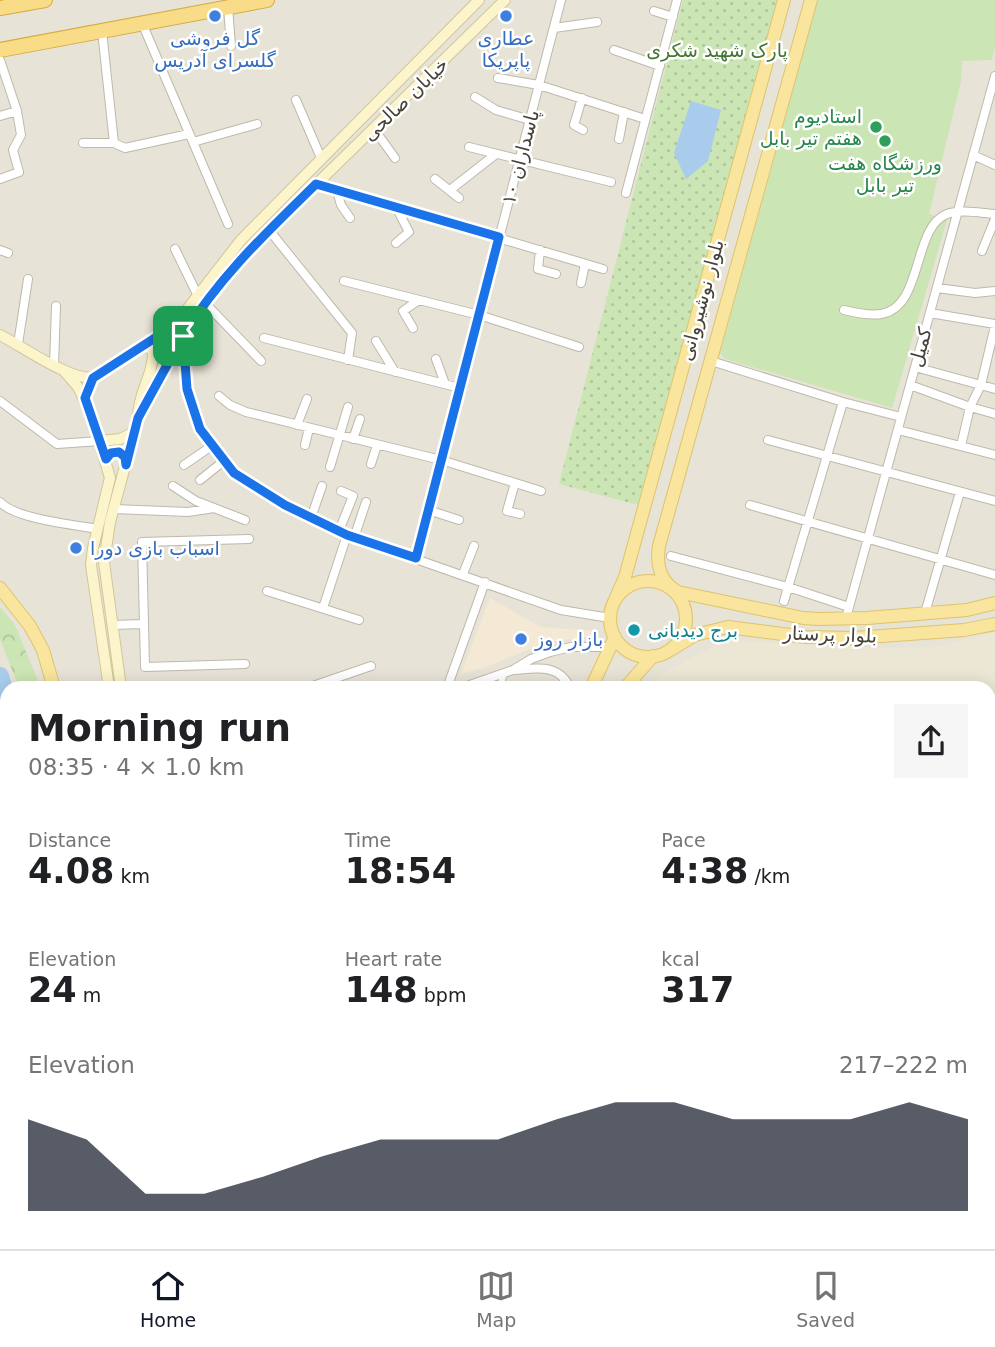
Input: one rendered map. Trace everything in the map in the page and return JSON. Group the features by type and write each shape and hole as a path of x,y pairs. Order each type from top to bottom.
{"highway":[{"path":"8,0 22,4"},
{"path":"0,8 45,0"},
{"path":"0,50 267,0"}],"main road":[{"name":"خیابان صالحی","path":"201,298 232,250 479,0"},
{"path":"467,12 486,0"},
{"name":"خیابان صالحی","path":"201,298 505,0"},
{"name":"بلوار نوشیروانی","path":"615,600 629,564 785,0"},
{"name":"بلوار نوشیروانی","path":"672,589 660,572 659,546 811,0"},
{"path":"0,335 65,372 81,378 92,378 175,325 201,298"},
{"path":"120,681 104,562 114,509 138,418 201,298"},
{"path":"175,325 183,336"},
{"path":"138,418 138,407 151,372 153,355 149,348 139,346"},
{"path":"65,372 85,398 110,478 91,565 107,681"},
{"path":"85,398 92,378"},
{"path":"100,441 120,439 134,432"},
{"path":"106,459 111,453 119,452 125,457 126,465"},
{"path":"594,681 612,642 610,618 615,600 624,590 641,581 660,583 672,589 683,604 686,623 679,641 670,650 653,656 633,654 612,642"},
{"path":"0,588 30,626 43,650 52,681"},
{"name":"بلوار پرستار","path":"672,589 803,618 847,612 925,613 967,610 995,603"},
{"name":"بلوار پرستار","path":"670,650 695,635 721,628 747,628 806,637 854,638 964,631 995,624"},
{"path":"631,681 653,656"}],"street":[{"name":"پاسداران ١٠","path":"416,558 561,0"},
{"path":"626,193 677,0"},
{"path":"228,7 231,46"},
{"path":"654,11 673,17"},
{"path":"554,28 597,22"},
{"path":"142,23 228,225"},
{"path":"103,31 114,143"},
{"path":"614,50 660,66"},
{"path":"0,60 17,111 21,135 13,150 19,172 0,179"},
{"name":"کمیل","path":"847,612 995,76"},
{"path":"498,78 539,85 645,119"},
{"path":"475,97 496,110 530,120"},
{"path":"582,98 574,125 583,130"},
{"path":"296,100 321,158"},
{"path":"0,116 17,111"},
{"path":"985,111 995,116"},
{"path":"619,139 624,112"},
{"path":"83,143 114,143 125,148 257,124"},
{"path":"374,129 395,159"},
{"path":"469,148 611,182"},
{"path":"450,190 496,154"},
{"path":"973,155 995,165"},
{"path":"435,179 459,198"},
{"path":"316,184 603,269"},
{"path":"337,191 341,205 350,218"},
{"path":"396,208 409,232 396,243"},
{"path":"844,310 880,314 903,299 934,225 947,214 957,212 995,216 982,251"},
{"path":"269,230 352,333 348,360"},
{"path":"175,249 201,298 261,361"},
{"path":"540,250 538,269 556,274"},
{"path":"580,283 585,264"},
{"path":"18,344 28,279"},
{"path":"344,281 479,315 579,347"},
{"path":"937,288 975,293 995,291"},
{"path":"413,328 403,311 419,300"},
{"path":"54,365 56,306"},
{"path":"930,313 995,325 981,385 970,407 961,446"},
{"path":"183,336 187,389 200,429 234,473 285,505 346,535 561,610 610,618"},
{"path":"264,338 460,388"},
{"path":"376,341 395,372"},
{"path":"436,359 445,384"},
{"path":"711,361 843,402 901,416"},
{"path":"915,367 995,388"},
{"path":"910,385 995,414"},
{"path":"219,396 229,405 246,412 441,460 541,491"},
{"path":"297,425 307,399"},
{"path":"0,401 58,444 100,441"},
{"path":"784,601 843,402"},
{"path":"330,467 348,407"},
{"path":"353,439 360,419"},
{"path":"305,445 309,428"},
{"path":"898,430 995,455"},
{"path":"768,440 995,501"},
{"path":"371,464 377,444"},
{"path":"184,465 213,445"},
{"path":"200,480 225,460"},
{"path":"515,483 507,511 520,514"},
{"path":"173,486 196,501 245,520"},
{"path":"311,518 322,486"},
{"path":"323,608 346,535 353,496 341,491"},
{"path":"925,613 960,492"},
{"path":"0,502 4,508 33,518 98,529"},
{"path":"346,535 366,502"},
{"path":"750,505 995,575"},
{"path":"114,509 188,512 214,508"},
{"path":"428,510 460,520"},
{"path":"244,664 145,667 142,542 249,539"},
{"path":"463,574 474,547"},
{"path":"671,556 788,587 847,612"},
{"path":"450,681 485,582"},
{"path":"267,591 359,620"},
{"path":"112,625 144,624"},
{"path":"513,670 550,652 612,642"},
{"path":"338,681 371,666"},
{"path":"481,681 513,670 542,667 554,669 566,681"},
{"path":"502,681 504,673"}],"shaded area":[{"path":"0,0 995,0 995,681 0,681"},
{"name":"بازار روز","path":"490,598 541,627 594,631 592,636 544,643 486,667 461,674"},
{"path":"995,632 995,681 651,681 725,640 869,648 936,647"}],"green space":[{"name":"پارک شهید شکری","path":"683,0 778,0 638,505 559,484"},
{"path":"818,0 995,0 995,46 992,60 962,61 961,81 929,214 947,220 892,408 725,359 720,353"},
{"path":"0,607 15,625 38,681 16,681 0,639"}],"water":[{"path":"691,101 721,110 708,161 686,179 674,153"}],"waterway":[{"path":"0,676 1,681"}],"place":[{"name":"گل فروشی گلسرای آدریس","path":"215,16"},
{"name":"عطاری پاپریکا","path":"506,16"},
{"name":"استادیوم هفتم تیر بابل","path":"876,127"},
{"name":"ورزشگاه هفت تیر بابل","path":"885,141"},
{"name":"اسباب بازی دورا","path":"76,548"},
{"name":"برج دیدبانی","path":"634,630"},
{"name":"بازار روز","path":"521,639"}],"route":[{"path":"183,336 138,418 126,465 125,457 119,452 111,453 106,459 85,398 88,386 93,378 175,325 183,336 187,389 200,429 234,473 285,505 347,535 416,558 499,237 316,184 249,250 204,302 183,336"}]}
